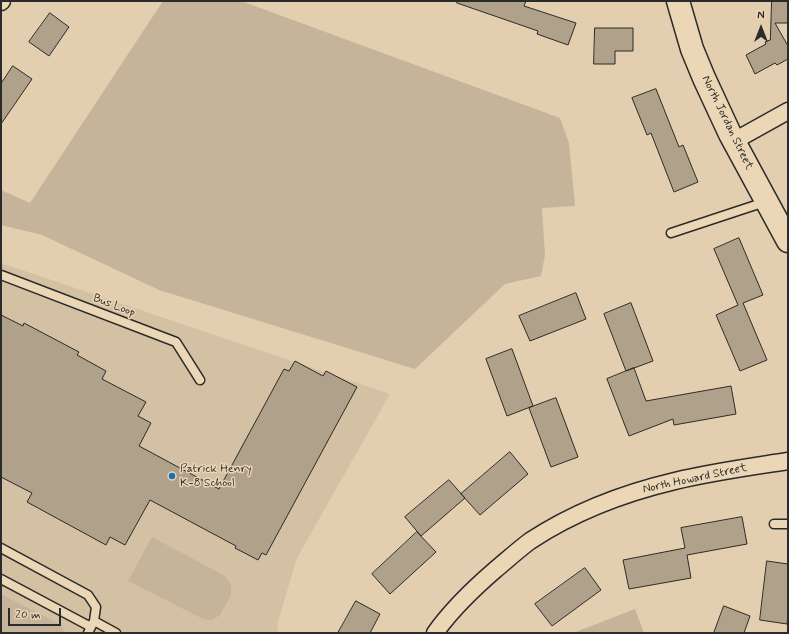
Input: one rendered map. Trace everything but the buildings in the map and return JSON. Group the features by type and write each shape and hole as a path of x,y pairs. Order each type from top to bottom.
{"street":[{"name":"North Jordan Street","path":"678,1 692,49 734,141 788,241"},
{"path":"734,141 788,111"},
{"name":"North Howard Street","path":"434,633 463,599 529,542 551,528 588,509 623,496 675,481 788,461"}],"lane":[{"path":"671,232 767,201"},
{"name":"Bus Loop","path":"1,276 176,342 200,380"},
{"path":"774,524 788,524"},
{"path":"1,548 88,595 96,607 91,627"},
{"path":"1,579 91,627 116,633"}],"shaded area":[{"path":"163,1 241,1 560,118 569,143 575,206 542,208 545,255 541,276 505,284 415,369 159,290 42,235 1,225 1,190 30,203"},
{"name":"Patrick Henry K-8 School","path":"1,263 390,394 297,558 279,618 277,633 1,633"},
{"path":"152,537 225,576 231,585 231,595 220,615 212,620 203,619 128,581"},
{"path":"1,594 61,625 65,633 1,633"},
{"path":"635,609 644,633 573,633"}],"place":[{"name":"Patrick Henry K-8 School","path":"172,476"}]}
